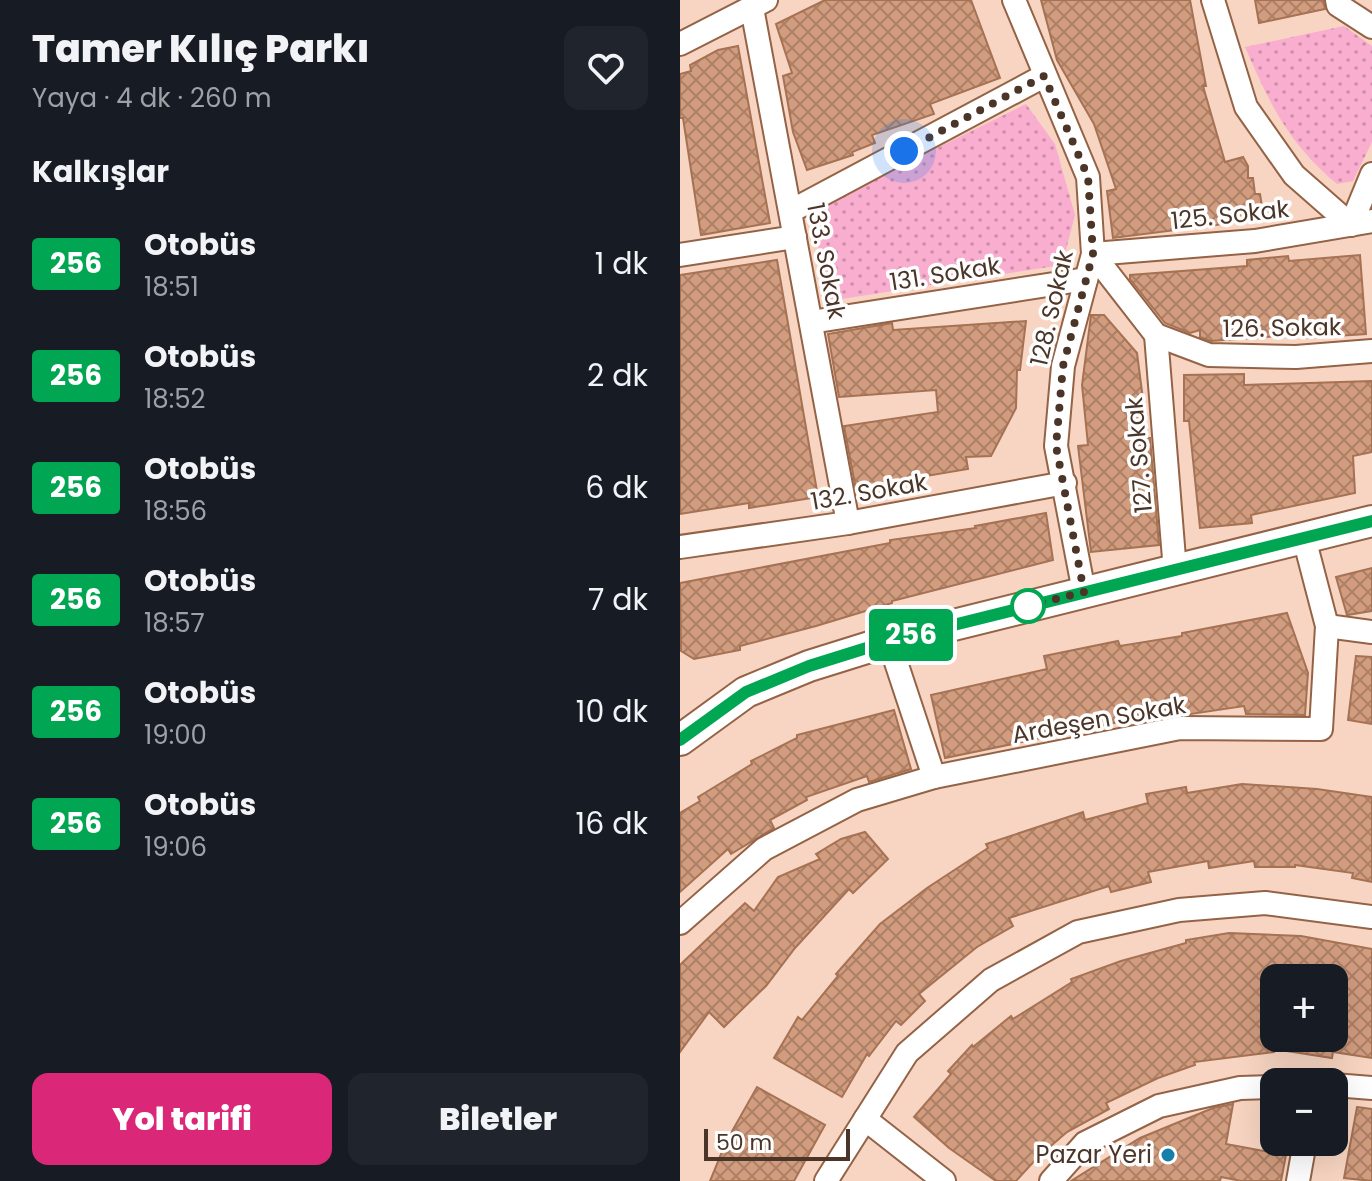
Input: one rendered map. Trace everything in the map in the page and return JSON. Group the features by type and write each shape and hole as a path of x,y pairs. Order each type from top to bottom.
{"main road":[{"path":"680,740 746,692 809,666 889,641 1372,521"}],"street":[{"name":"128. Sokak","path":"1014,0 1088,177 1093,254 1063,366 1056,446 1084,592"},
{"path":"1213,0 1246,107 1294,175 1362,223 1372,174"},
{"path":"1337,0 1338,5 1372,27"},
{"path":"680,44 759,4"},
{"name":"133. Sokak","path":"759,4 795,237 848,523"},
{"path":"791,211 1044,76"},
{"name":"125. Sokak","path":"1093,254 1255,241 1362,223"},
{"path":"680,255 795,237"},
{"path":"1093,254 1156,335"},
{"name":"131. Sokak","path":"811,322 1086,279"},
{"name":"126. Sokak","path":"1156,335 1209,355 1296,357 1372,351"},
{"name":"127. Sokak","path":"1156,335 1175,571"},
{"name":"132. Sokak","path":"680,547 848,523 1065,483"},
{"name":"Ardeşen Sokak","path":"680,923 764,849 857,800 934,777 1180,728 1321,729 1327,626 1304,538"},
{"path":"1327,626 1372,632"},
{"path":"889,641 934,777"},
{"path":"826,1181 907,1053 991,980 1078,932 1179,910 1265,903 1372,917"},
{"path":"1348,1086 1372,1088"},
{"path":"1051,1181 1085,1143 1159,1106 1240,1088 1260,1087"},
{"path":"865,1119 944,1181"},
{"path":"1298,1181 1302,1156"}],"shaded area":[{"path":"1344,26 1372,46 1372,142 1353,181 1337,184 1306,154 1282,122 1245,47"},
{"path":"1026,104 1055,144 1075,215 1062,265 822,302 817,223 832,200"}],"building":[{"path":"825,0 971,0 1000,78 930,104 934,114 872,135 875,143 852,152 853,155 807,170 793,132 783,76 792,73 776,24"},
{"path":"1041,0 1190,0 1206,86 1203,86 1225,162 1243,157 1248,166 1248,178 1253,178 1255,194 1260,194 1264,219 1113,238 1107,191 1116,189 1094,124 1057,60"},
{"path":"1255,0 1323,0 1325,9 1259,23"},
{"path":"738,46 770,223 701,235 683,118 680,118 680,74 691,71 690,65 718,50"},
{"path":"1360,255 1366,334 1305,338 1305,334 1211,341 1200,337 1200,330 1190,333 1165,323 1130,279 1130,275 1247,266 1247,260 1288,256 1289,261"},
{"path":"777,260 818,497 749,508 749,503 680,514 680,275"},
{"path":"1091,315 1104,315 1137,353 1150,438 1159,545 1091,552 1078,446 1088,445 1082,385"},
{"path":"1026,321 1020,370 1017,370 1016,408 991,456 966,457 968,469 856,490 844,426 938,412 936,390 839,397 828,334 892,323 893,330"},
{"path":"1244,374 1244,385 1372,381 1372,452 1353,456 1355,493 1251,515 1252,523 1200,528 1189,421 1184,421 1184,375"},
{"path":"1046,513 1053,560 892,601 740,646 740,650 694,659 681,651 680,583 890,543 890,540 976,528"},
{"path":"1372,568 1372,611 1347,615 1336,577"},
{"path":"1287,613 1308,673 1305,715 1246,714 1244,706 1144,721 1143,717 945,758 931,695 1047,669 1044,656 1118,641 1120,646 1182,636 1182,633"},
{"path":"1356,656 1372,657 1372,724 1348,720"},
{"path":"894,710 911,769 869,782 867,776 806,797 807,800 770,820 774,828 731,854 728,849 680,892 680,813 700,801 698,797 752,764 751,761 797,738 797,735"},
{"path":"1242,784 1317,789 1372,797 1372,882 1352,878 1353,873 1295,865 1255,867 1254,861 1209,868 1208,861 1148,872 1151,882 1111,892 1109,886 1009,918 1013,926 977,947 919,994 925,1001 901,1025 896,1021 869,1056 867,1054 842,1097 774,1058 798,1017 802,1020 838,976 836,974 880,924 988,848 986,844 1083,812 1085,820 1148,803 1146,794 1186,787 1187,793"},
{"path":"865,832 888,859 853,893 849,889 795,948 766,986 724,1027 709,1012 680,1052 680,965 745,903 754,911 778,877 820,859 816,854 841,839"},
{"path":"1229,933 1301,936 1372,949 1372,1058 1333,1052 1348,1052 1348,964 1260,964 1260,1052 1274,1052 1194,1062 1195,1065 1158,1078 1106,1103 1109,1109 1067,1132 1016,1181 996,1181 949,1148 914,1117 972,1045 1011,1016 1013,1019 1072,982 1071,979 1186,943 1186,940"},
{"path":"1293,1052 1333,1052 1332,1058"},
{"path":"757,1087 825,1125 794,1181 710,1181 726,1142"},
{"name":"Pazar Yeri","path":"1233,1104 1226,1144 1260,1150 1260,1156 1286,1156 1281,1181 1241,1181 1221,1177 1220,1181 1071,1181 1140,1138 1213,1108"},
{"path":"1357,1107 1372,1109 1372,1181 1344,1178"}],"bus line":[{"name":"256","path":"680,740 746,692 836,657 889,641 1372,521"}],"place":[{"name":"Pazar Yeri","path":"1168,1155"}],"route":[{"path":"904,151 1044,76 1088,177 1093,254 1063,366 1056,446 1084,592 1028,606"}]}
